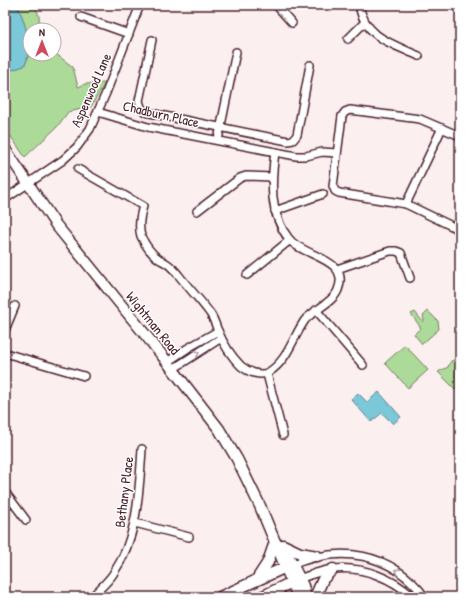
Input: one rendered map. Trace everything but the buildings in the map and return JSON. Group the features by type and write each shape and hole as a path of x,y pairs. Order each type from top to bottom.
{"main road":[{"name":"Wightman Road","path":"5,149 56,225 219,429 237,459 267,521 275,529 279,543 296,580 306,597"},
{"path":"256,580 279,543 300,553 317,556"},
{"path":"220,597 290,565"},
{"path":"315,597 323,580 333,569"},
{"name":"Wightman Road","path":"296,580 298,597"},
{"path":"262,597 296,580"},
{"path":"262,597 281,597"}],"street":[{"name":"Aspenwood Lane","path":"5,199 62,160 77,147 90,129 140,5"},
{"path":"276,5 292,23"},
{"path":"359,5 365,22 380,38 419,56"},
{"path":"81,17 129,34"},
{"path":"348,39 365,22"},
{"name":"Chadburn Place","path":"152,40 139,101 145,112 288,141 293,140 297,135 310,66"},
{"path":"218,140 236,52"},
{"path":"460,136 420,119 350,110 345,112 342,116 333,186 335,191 339,193 406,204 460,230"},
{"name":"Chadburn Place","path":"98,112 148,127 302,157 322,152 337,153"},
{"path":"406,204 442,128"},
{"path":"78,169 143,206 139,225 141,235 145,243 158,258 172,267 209,312 215,320 220,335 235,360 243,368 251,372 267,374 282,361 302,324 308,317 338,292 340,285 337,269 328,261 301,249 290,240 281,226 275,211 272,194 271,177 275,152"},
{"path":"197,211 240,178 246,176 271,177"},
{"path":"275,211 323,194"},
{"path":"247,275 290,240"},
{"path":"337,269 390,251 396,251 401,253 410,278"},
{"path":"5,330 15,306"},
{"path":"316,310 364,365"},
{"path":"170,366 195,354 220,335"},
{"path":"5,353 84,376"},
{"path":"267,374 283,435"},
{"name":"Bethany Place","path":"92,597 112,575 125,551 135,523 138,510 142,449"},
{"path":"5,492 26,520"},
{"path":"135,523 189,537"},
{"path":"290,565 317,556 348,554 360,555 394,568 409,579 425,597"},
{"path":"296,580 318,572 349,568 383,577 403,588 413,597"}],"green space":[{"path":"17,5 35,5 39,22 24,22"},
{"path":"62,59 73,67 78,87 85,84 105,83 91,107 68,112 57,127 25,157 5,128 5,72 24,66 26,62 62,62"},
{"path":"428,311 438,321 439,329 422,344 414,334 421,328 411,314 415,312 423,322 423,316"},
{"path":"405,345 428,370 408,388 385,363"},
{"path":"458,359 460,360 460,369 456,370 455,376 460,381 460,384 455,389 438,372 448,367 451,361"}],"water":[{"path":"5,5 17,5 24,22 22,22 22,62 26,62 24,66 6,72"},
{"path":"379,392 401,417 393,424 382,413 371,422 351,399 358,393 367,402"}]}
